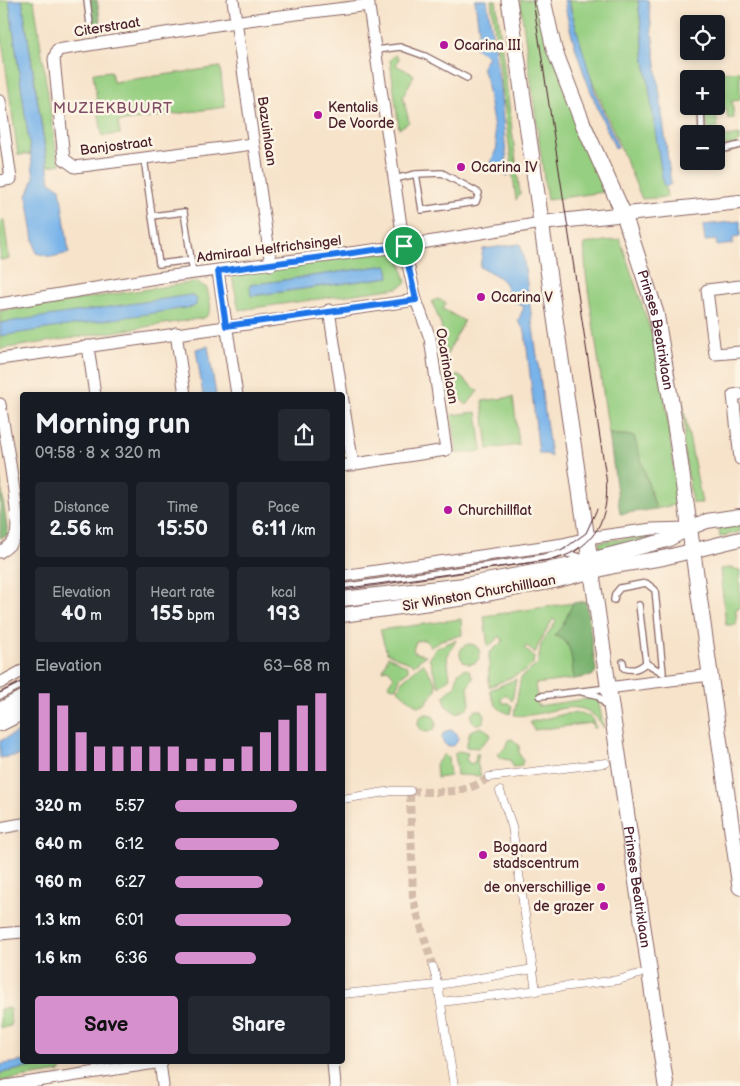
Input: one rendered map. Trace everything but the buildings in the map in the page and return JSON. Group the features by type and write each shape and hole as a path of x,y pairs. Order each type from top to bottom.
{"main road":[{"name":"Prinses Beatrixlaan","path":"509,0 589,565 666,1086"},
{"name":"Prinses Beatrixlaan","path":"543,0 554,49 583,124 624,214 656,313 689,528 740,887"}],"street":[{"name":"Bazuinlaan","path":"234,0 271,265"},
{"name":"Citerstraat","path":"57,50 368,2"},
{"name":"Ocarinalaan","path":"348,465 446,450 430,338 416,300 404,246 368,2"},
{"name":"Banjostraat","path":"57,50 54,59 64,159 75,167 253,144"},
{"path":"0,101 5,180"},
{"path":"541,223 740,202"},
{"name":"Admiraal Helfrichsingel","path":"0,304 193,274 404,246 541,223"},
{"path":"218,271 237,392"},
{"path":"740,286 707,290 715,354 740,352"},
{"path":"0,359 330,310 416,300"},
{"path":"330,310 342,392"},
{"path":"176,334 185,392"},
{"path":"88,346 95,392"},
{"path":"740,394 733,395 740,458"},
{"path":"0,404 19,513 16,535 8,548 0,552"},
{"path":"345,430 348,465"},
{"name":"Sir Winston Churchilllaan","path":"345,615 466,598 554,581 589,565 668,540 689,528 712,520 740,516"},
{"name":"Sir Winston Churchilllaan","path":"345,576 563,544 586,538 652,529 689,528"},
{"name":"Sir Winston Churchilllaan","path":"345,599 464,585 566,566 614,566 663,558 740,539"},
{"path":"0,683 20,672"},
{"path":"608,688 664,676 710,675"},
{"path":"0,710 20,699"},
{"path":"0,724 20,714"},
{"path":"490,776 606,763"},
{"path":"345,799 392,791 410,791"},
{"path":"500,791 512,826 536,991"},
{"path":"0,828 20,824"},
{"path":"0,934 20,932"},
{"path":"433,967 438,985 454,1086"},
{"path":"345,994 438,985 533,969"},
{"path":"440,1002 618,980 639,974"},
{"path":"75,1064 78,1075"},
{"path":"4,1086 154,1064"},
{"path":"161,1064 163,1086"},
{"path":"333,1064 336,1086"}],"lane":[{"path":"87,0 90,25"},
{"path":"376,50 400,47 425,56 467,78"},
{"path":"725,149 740,145"},
{"path":"144,158 159,264 191,260"},
{"path":"394,179 416,174 442,173 479,193 476,202 422,210 416,174"},
{"path":"152,216 184,212 193,274"},
{"name":"Sir Winston Churchilllaan","path":"345,587 546,558 575,548 586,538"},
{"name":"Sir Winston Churchilllaan","path":"564,553 589,565"},
{"path":"614,600 615,594 620,588 646,583 655,590 664,676"},
{"path":"638,604 646,663 664,676"},
{"path":"623,662 624,668 635,670 646,663"},
{"path":"664,676 668,665"},
{"path":"0,696 20,686"},
{"path":"540,696 608,688"},
{"path":"580,691 597,695 612,712"}],"green space":[{"path":"0,0 9,0 31,154 18,155 0,26"},
{"path":"22,0 34,0 57,156 61,164 48,166"},
{"path":"89,0 97,0 102,30 93,31"},
{"path":"491,0 496,0 520,194 516,200"},
{"path":"520,0 536,0 611,191 547,200"},
{"path":"569,0 638,0 645,61 667,197 642,199 584,61"},
{"path":"395,55 399,58 396,65 414,75 403,97 409,122 399,129 390,60"},
{"path":"220,67 225,107 118,122 120,134 102,136 93,73 111,71 113,82"},
{"path":"740,71 740,100 732,101 734,118 728,119 725,108 725,73"},
{"path":"716,115 718,125 706,125 704,116"},
{"path":"740,135 740,141 734,145 725,146 725,137"},
{"path":"4,220 9,259 0,260 0,221"},
{"path":"620,239 656,347 664,390 678,504 656,509 634,436 609,434 586,274 584,244"},
{"path":"395,250 399,255 406,283 398,288 239,310 232,276","holes":["387,265 389,277 252,296 251,285"]},
{"path":"196,282 207,288 209,296 210,309 204,318 0,349 0,311"},
{"path":"438,299 446,303 443,309 464,321 446,356 441,325 432,301"},
{"path":"457,374 478,391 467,405 446,387"},
{"path":"513,397 519,445 488,449 482,401"},
{"path":"682,400 702,503 692,503 683,442 685,430"},
{"path":"477,412 482,451 457,454 452,415"},
{"path":"609,434 634,436 656,509 620,514"},
{"path":"0,477 8,535 0,538"},
{"path":"740,525 740,532 720,537 719,528"},
{"path":"671,533 601,553 599,542"},
{"path":"720,569 740,570 740,608 736,609 736,625 726,625"},
{"path":"586,601 596,671 592,676 574,679 572,659 568,647 560,638 554,636 563,625 573,603"},
{"path":"573,603 563,625 555,636 561,638 569,647 574,679 535,684 538,706 593,698 598,700 604,728 595,716 585,710 574,708 563,708 539,714 514,715 521,677 538,664 541,644 556,621 553,619 535,654 527,646 524,648 534,657 533,664 525,671 489,687 489,653 503,641 500,636 488,647 484,616"},
{"path":"461,619 462,635 441,640 431,647 425,640 416,641 413,650 415,653 426,655 414,665 387,653 380,630"},
{"path":"456,640 447,657 450,678 439,687 429,658 436,648"},
{"path":"470,644 477,647 480,654 477,661 470,664 463,661 460,654 463,647"},
{"path":"388,656 408,667 408,671 401,676 396,688 388,685 394,676 388,669 383,670"},
{"path":"423,663 436,683 436,690 424,705 417,706 398,690 402,681"},
{"path":"464,669 469,670 473,678 468,687 470,705 467,709 456,713 446,706 444,696 455,686 458,673"},
{"path":"516,679 512,701 506,694 501,699 503,703 508,703 512,706 510,714 496,705 490,690"},
{"path":"475,710 481,710 485,717 481,724 475,724 471,720 471,714"},
{"path":"580,713 591,717 596,728 593,728 592,723 534,730 530,722 565,714"},
{"path":"427,714 433,717 436,723 433,729 427,732 421,729 418,723 421,717"},
{"path":"481,727 489,732 491,736 478,748 466,747 470,731"},
{"path":"512,739 519,745 519,753 523,761 521,766 513,767 510,760 503,759 497,755 505,748 508,740"},
{"path":"459,751 468,753 466,759 470,764 475,762 476,754 479,754 477,763 481,776 457,775 455,753"},
{"path":"444,754 448,758 450,776 437,778 436,764"},
{"path":"10,1008 11,1026 0,1028 0,1009"},
{"path":"48,1064 65,1064 60,1072 0,1081 0,1073"}],"water":[{"path":"9,0 22,0 50,182 60,188 69,253 51,257 36,253 27,196 34,178"},
{"path":"475,0 487,0 500,87 508,176 489,167 497,147 486,80 482,67 488,56 472,46 479,31"},
{"path":"564,0 568,0 595,92 618,147 615,148 585,75 573,38"},
{"path":"638,0 648,0 671,184 666,187 663,184"},
{"path":"740,221 740,237 733,238 733,244 717,246 716,240 705,241 703,225"},
{"path":"520,244 551,457 547,454 539,454 525,331 518,321 524,307 507,297 506,286 503,281 480,267 483,249"},
{"path":"387,265 389,277 251,296 250,285"},
{"path":"191,295 197,299 196,305 193,307 0,336 0,323"},
{"path":"208,346 216,392 203,392 196,349"},
{"path":"450,730 456,732 458,738 456,744 450,746 444,744 442,738 444,732"},
{"path":"20,731 20,755 0,758 0,741"},
{"path":"20,1061 20,1064 48,1064 0,1073 0,1065"}],"tunnel":[{"path":"433,967 413,899 410,791 452,791 472,787 489,777"}],"tram line":[{"path":"345,589 556,559 570,554 590,538 598,528 606,505 606,477 533,0"},
{"path":"561,551 586,533 597,509"},
{"path":"0,693 20,683"}],"place":[{"name":"Ocarina III","path":"444,45"},
{"name":"Kentalis De Voorde","path":"318,115"},
{"name":"Ocarina IV","path":"461,167"},
{"name":"Ocarina V","path":"481,297"},
{"name":"Churchillflat","path":"448,510"},
{"name":"Bogaard stadscentrum","path":"483,855"},
{"name":"de onverschillige","path":"601,887"},
{"name":"de grazer","path":"604,906"}],"district":[{"name":"MUZIEKBUURT","path":"113,108"}],"route":[{"path":"404,246 416,300 330,310 226,326 218,271 404,246"}]}
